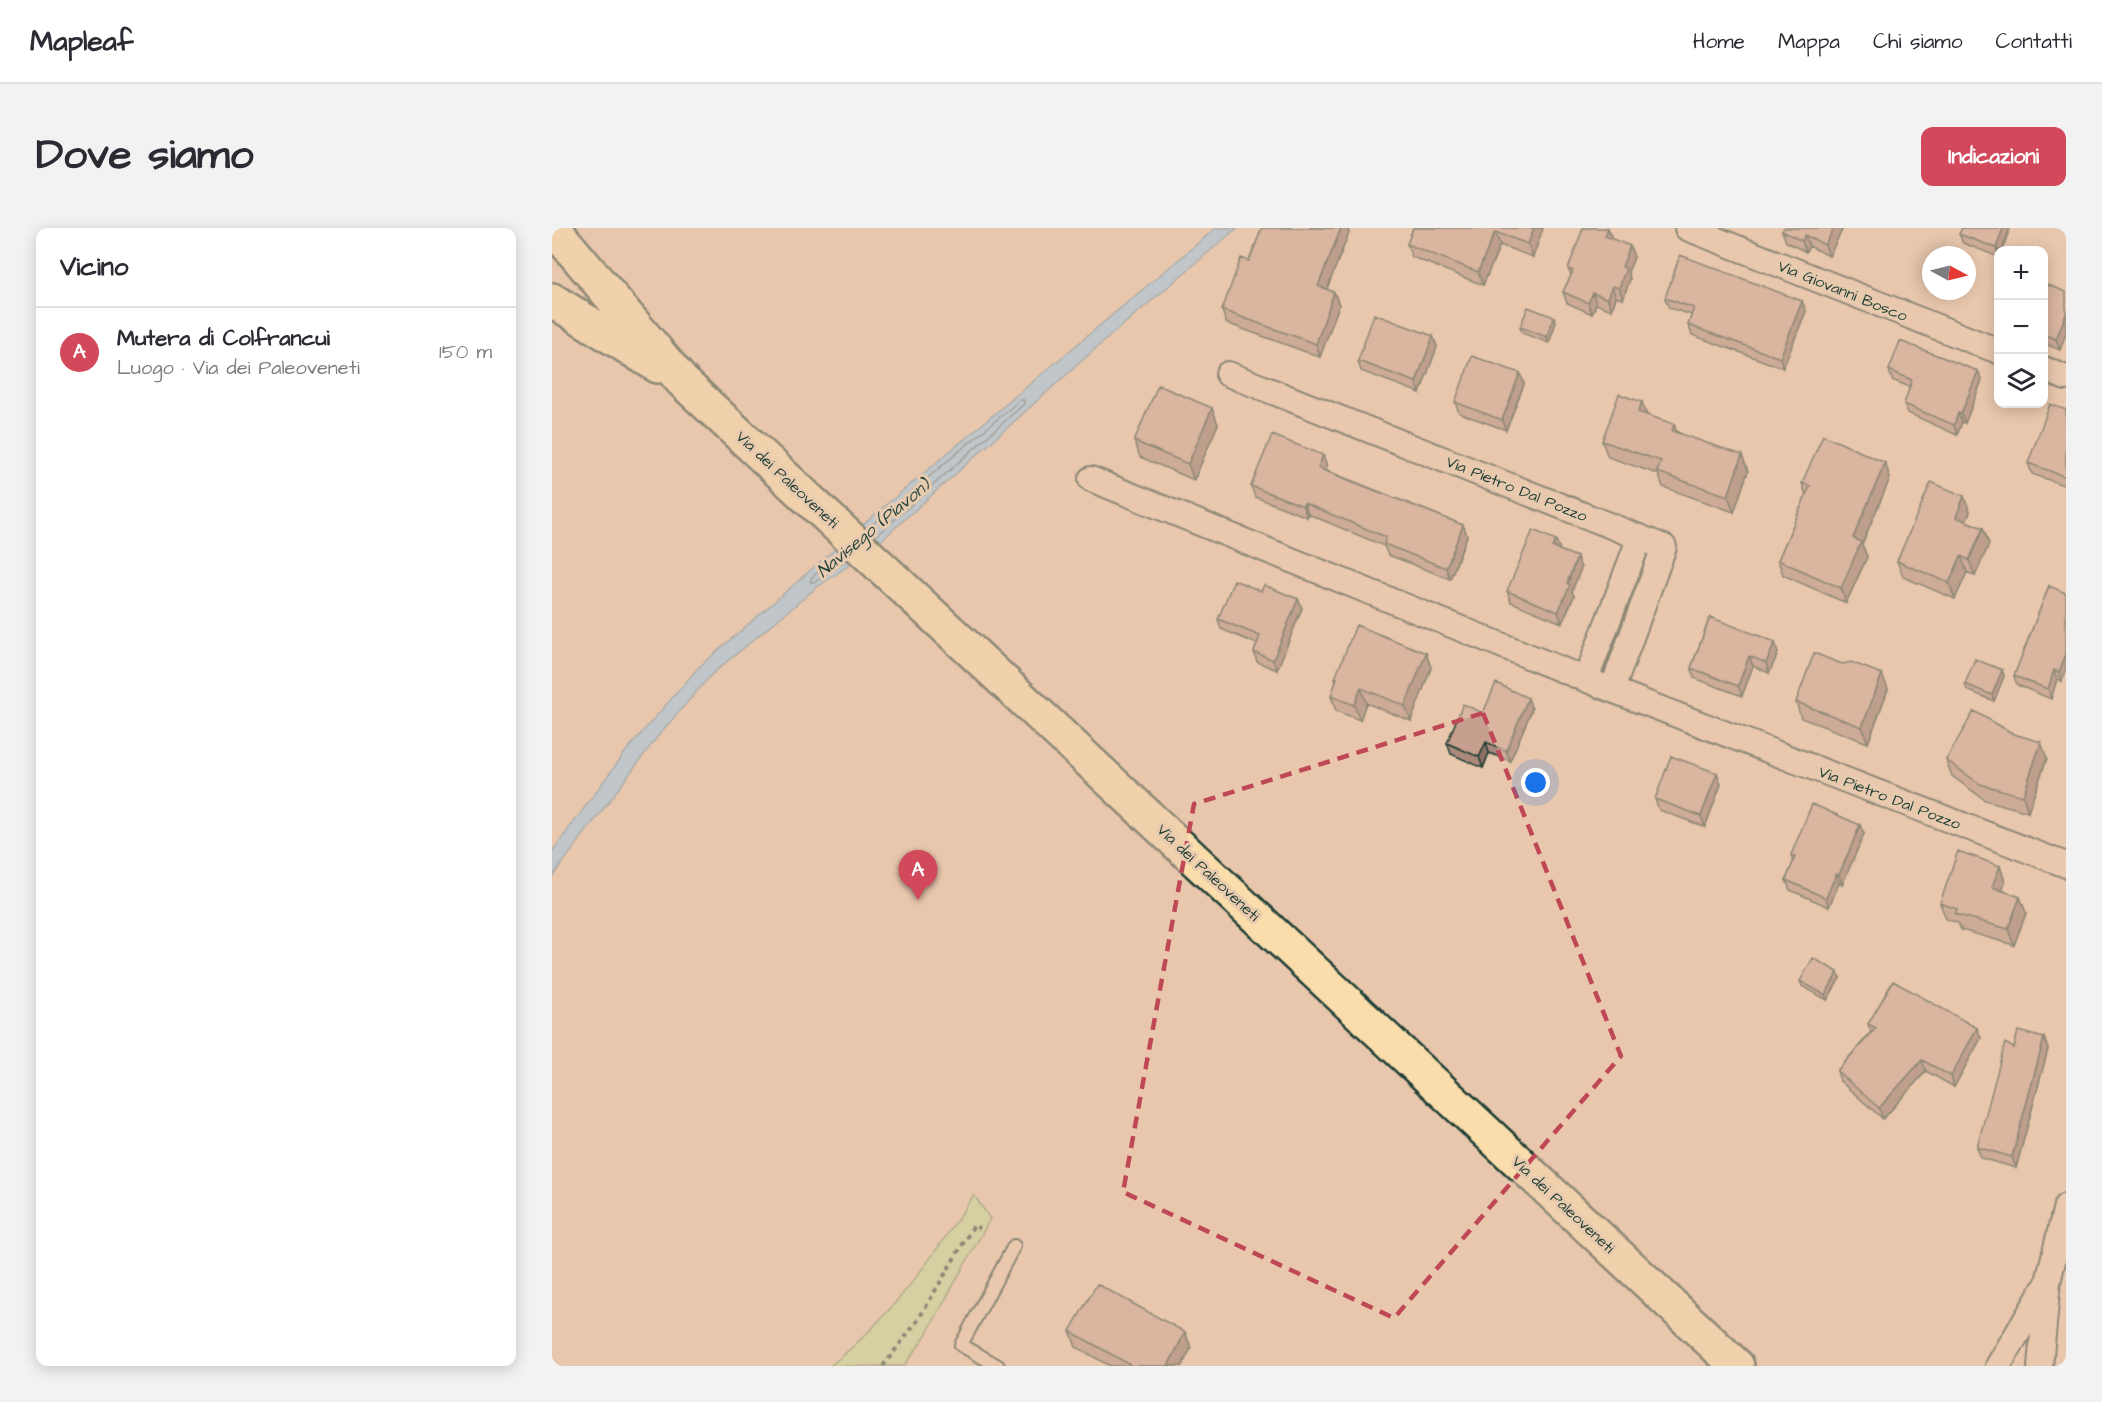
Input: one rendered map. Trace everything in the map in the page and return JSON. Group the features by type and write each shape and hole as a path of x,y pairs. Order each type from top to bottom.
{"main road":[{"name":"Via dei Paleoveneti","path":"552,228 682,381 1737,1365"},
{"name":"Via dei Paleoveneti","path":"552,300 682,381"}],"street":[{"name":"Via Giovanni Bosco","path":"1687,228 1994,349"},
{"path":"2048,371 2066,378"},
{"name":"Via Pietro Dal Pozzo","path":"1228,374 1664,547 1612,690"},
{"name":"Via Pietro Dal Pozzo","path":"1091,479 1612,690 2066,865"},
{"path":"1586,679 1640,537"},
{"path":"2040,1366 2048,1282 2066,1206"},
{"path":"1998,1366 2048,1282"}],"lane":[{"path":"998,1366 961,1345 1014,1246"}],"path":[{"path":"883,1366 918,1320 974,1225 980,1229"}],"highlighted area":[{"path":"1483,713 1621,1056 1394,1318 1123,1192 1194,804"}],"green space":[{"path":"974,1195 990,1219 924,1338 904,1366 830,1366 891,1308 926,1265"}],"water":[{"name":"Navisego (Piavon)","path":"1216,228 1237,228 1103,342 867,553 816,588 711,675 658,736 552,877 552,852 626,751 698,668 881,509"}],"building":[{"path":"1262,228 1341,228 1318,286 1334,292 1316,344 1222,310 1241,258 1249,261"},
{"path":"1413,228 1534,228 1528,244 1495,232 1478,272 1407,244"},
{"path":"1583,228 1608,228 1605,236 1630,246 1622,267 1626,268 1619,288 1612,286 1608,299 1593,293 1588,303 1563,292 1573,271 1568,269"},
{"path":"1784,228 1834,228 1825,245 1805,235 1802,241 1782,231"},
{"path":"1962,228 2003,228 1997,246 1994,247 1959,234"},
{"path":"1680,255 1802,301 1780,358 1688,325 1694,308 1665,298"},
{"path":"2048,285 2066,292 2066,314 2056,339 2048,336"},
{"path":"1528,307 1554,317 1547,337 1520,327"},
{"path":"1374,314 1433,336 1416,382 1358,361"},
{"path":"1900,341 1978,371 1961,414 1958,413 1954,425 1904,404 1912,380 1889,370"},
{"path":"1472,356 1520,373 1502,420 1455,402"},
{"path":"1158,385 1212,408 1188,464 1134,441"},
{"path":"1619,394 1642,402 1638,412 1674,424 1672,431 1742,455 1728,496 1657,472 1661,461 1602,441"},
{"path":"2050,404 2066,410 2066,477 2028,463"},
{"path":"1272,435 1323,455 1318,468 1463,525 1446,568 1384,544 1386,537 1304,503 1303,506 1251,486"},
{"path":"1823,435 1885,463 1853,538 1861,542 1841,588 1778,560 1810,486 1802,483"},
{"path":"1931,482 1964,496 1956,517 1983,528 1969,560 1961,556 1949,583 1897,561"},
{"path":"1533,530 1556,540 1552,547 1577,557 1567,583 1570,585 1558,612 1507,591"},
{"path":"1234,580 1261,591 1264,585 1298,599 1273,660 1254,652 1260,636 1218,619"},
{"path":"2049,586 2066,593 2066,653 2059,672 2054,670 2048,689 2014,676"},
{"path":"1710,617 1775,642 1766,663 1749,656 1738,686 1691,668"},
{"path":"1356,625 1426,653 1405,706 1361,688 1354,705 1331,696 1337,678 1335,678"},
{"path":"1814,653 1842,664 1851,662 1882,674 1862,727 1796,702"},
{"path":"1975,659 2002,670 1992,695 1965,684"},
{"path":"1496,683 1528,698 1506,751 1486,742 1479,757 1447,743 1463,704 1483,713"},
{"path":"1974,711 2014,734 2041,742 2023,796 1980,784 1946,760"},
{"path":"1671,756 1717,773 1701,816 1655,799"},
{"path":"1812,804 1860,825 1839,875 1836,874 1826,898 1786,880 1795,857 1791,855"},
{"path":"1958,851 2000,866 1992,887 2020,897 2008,929 1955,914 1957,909 1940,903"},
{"path":"1813,958 1838,972 1825,995 1800,981"},
{"path":"1893,981 1977,1028 1951,1076 1922,1060 1879,1108 1837,1071 1876,1028 1868,1024"},
{"path":"2018,1031 2044,1038 2012,1157 1977,1147 2005,1043 2014,1048"},
{"path":"1097,1284 1185,1332 1168,1366 1132,1366 1070,1331"}],"place":[{"name":"Mutera di Colfrancui","path":"918,900"}]}
